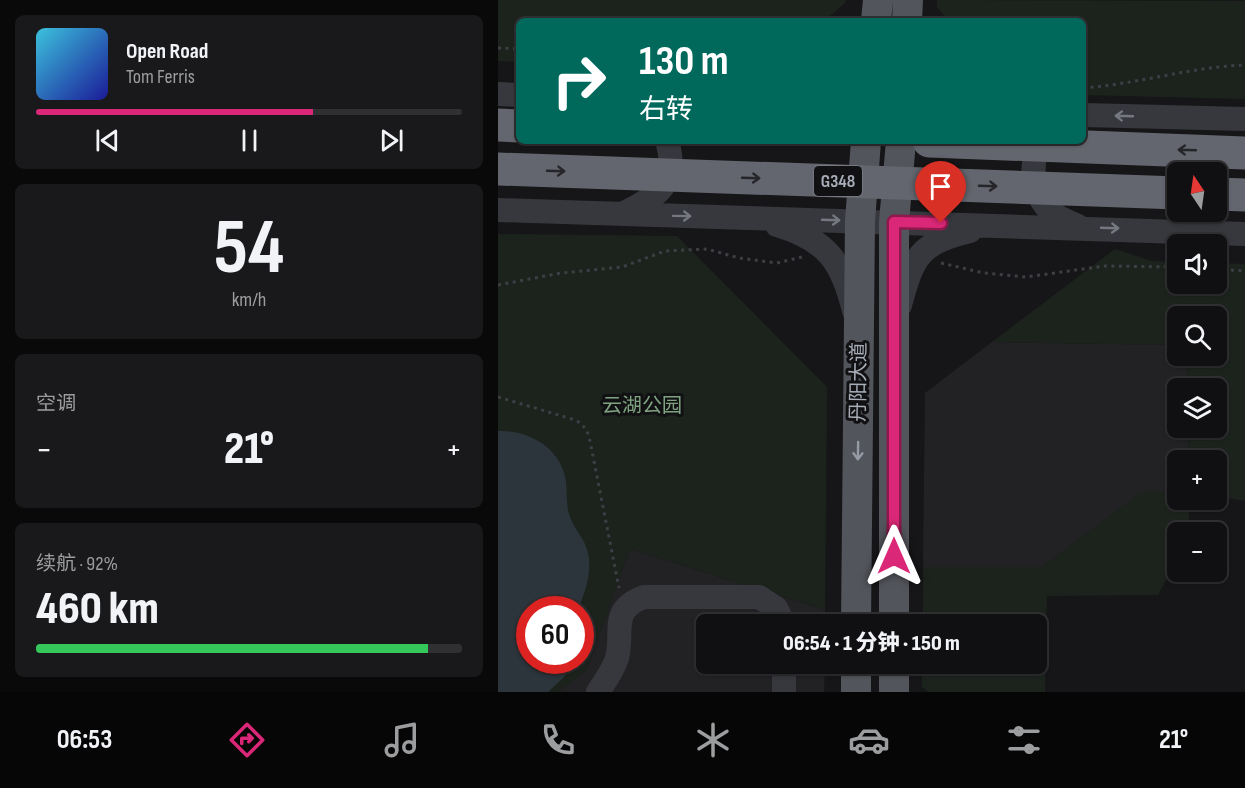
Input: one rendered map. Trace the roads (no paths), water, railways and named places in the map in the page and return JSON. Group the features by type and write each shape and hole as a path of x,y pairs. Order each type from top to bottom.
{"highway":[{"path":"498,125 516,126"},
{"path":"1008,144 1245,153"},
{"name":"G348","path":"498,169 1167,193"},
{"path":"1227,194 1245,195"}],"main road":[{"name":"丹阳大道","path":"856,614 860,221 866,144"},
{"name":"丹阳大道","path":"894,614 894,222 901,144"},
{"path":"856,674 856,692"},
{"path":"894,674 894,692"}],"street":[{"path":"498,94 516,95"},
{"path":"1086,115 1245,119"},
{"path":"620,215 647,202 662,189 670,171 671,159 668,144"},
{"path":"1040,144 1036,150 1033,169 1034,184 1043,203 1056,216 1081,227"},
{"path":"498,210 1245,234"},
{"path":"752,217 801,232 823,248 836,262 844,279 859,331"},
{"path":"894,328 911,268 923,251 944,237 1011,225"},
{"path":"598,692 616,662 620,617 636,600 654,596 759,597 776,608 779,614"},
{"path":"784,674 784,692"}],"park label":[{"name":"云湖公园","path":"642,405"}]}
